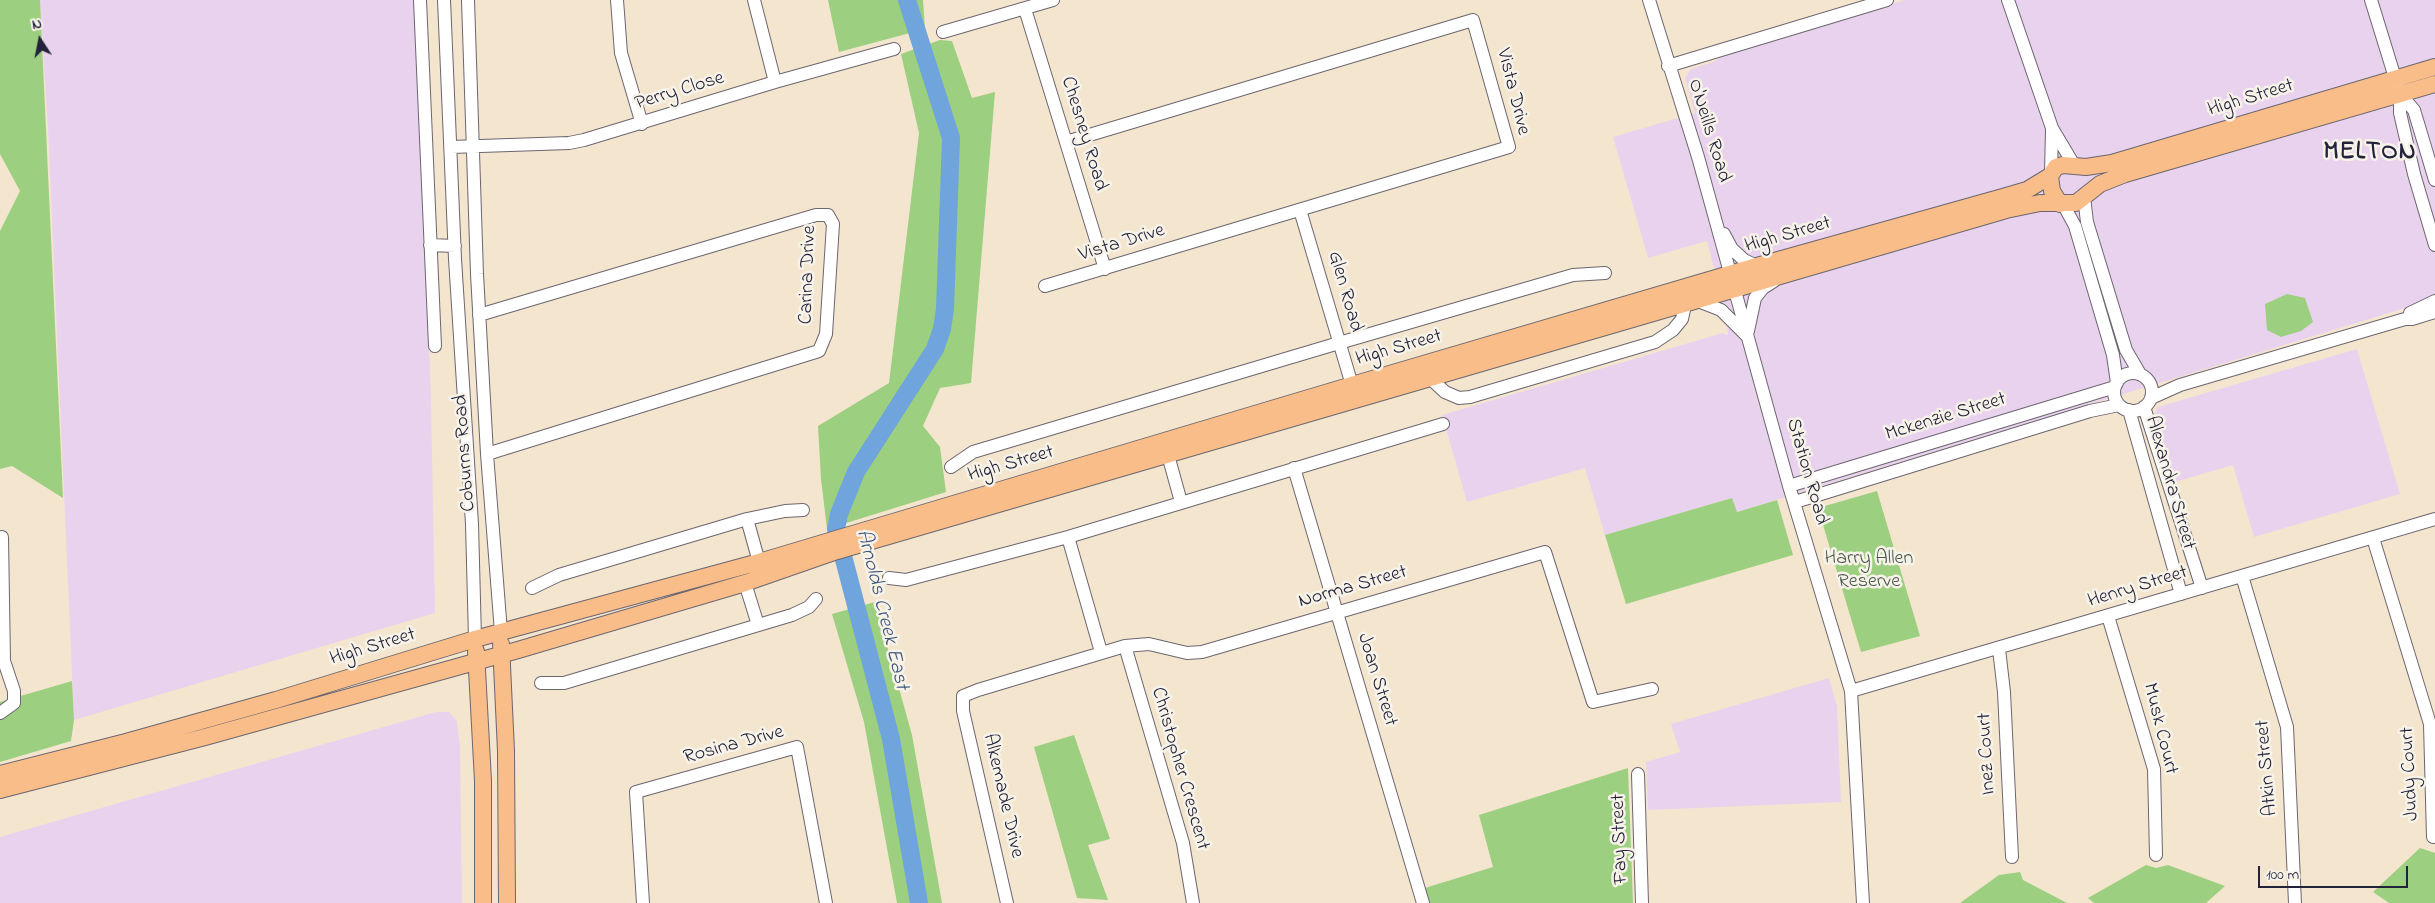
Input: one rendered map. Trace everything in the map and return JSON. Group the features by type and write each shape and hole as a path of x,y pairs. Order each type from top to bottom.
{"main road":[{"name":"High Street","path":"2076,166 2112,163 2435,66"},
{"name":"High Street","path":"2085,196 2100,184 2125,174 2435,84"},
{"path":"2063,165 2076,166 2084,178 2085,196 2076,203 2062,204 2052,191 2050,174 2063,165"},
{"name":"High Street","path":"1352,392 1431,379 1692,303 1732,282 1756,266 2027,190 2050,174"},
{"name":"High Street","path":"0,790 204,737 501,654 843,543 1352,392 1732,282 1782,275 2006,210 2040,203 2062,204"},
{"name":"High Street","path":"0,774 267,703 501,632 742,576"},
{"name":"Coburns Road","path":"501,632 506,751 507,903"},
{"name":"Coburns Road","path":"475,639 483,781 483,903"}],"street":[{"path":"420,0 434,346"},
{"name":"Coburns Road","path":"444,0 455,246 472,524 475,639"},
{"name":"Coburns Road","path":"468,0 486,454 501,632"},
{"path":"617,0 621,53 642,124"},
{"path":"754,0 775,82"},
{"path":"943,32 1053,0"},
{"name":"O'Neills Road","path":"1649,0 1668,66 1698,157 1732,282"},
{"path":"1668,66 1886,0"},
{"path":"2008,0 2052,128 2076,166"},
{"path":"2371,0 2400,94 2400,113 2414,174 2435,245"},
{"name":"Chesney Road","path":"1025,9 1105,269"},
{"name":"Vista Drive","path":"1045,286 1510,147 1473,20 1066,142"},
{"name":"Perry Close","path":"450,147 569,143 642,124 775,82 894,49"},
{"path":"2400,94 2414,110 2435,180"},
{"path":"2050,174 2052,128"},
{"path":"2085,196 2087,222 2126,350 2140,374 2150,382 2180,385"},
{"path":"2062,204 2075,226 2113,355 2116,385 2114,396 2124,407 2147,403 2180,385 2405,319 2412,319 2435,312"},
{"name":"Glen Road","path":"1300,210 1352,392"},
{"name":"Carina Drive","path":"479,315 816,215 828,215 833,224 826,334 819,350 486,454"},
{"path":"1715,219 1732,248 1744,260 1756,266"},
{"path":"430,244 455,246"},
{"name":"High Street","path":"951,467 973,452 1339,343 1574,275 1605,273"},
{"path":"1748,337 1751,310 1755,298 1763,288 1782,275"},
{"name":"Station Road","path":"1732,282 1789,486 1851,691 1863,903"},
{"path":"2405,319 2410,313 2435,301"},
{"path":"1692,303 1721,310 1748,337"},
{"name":"High Street","path":"1431,379 1445,392 1459,398 1470,397 1655,342 1674,330 1692,303"},
{"path":"2116,385 2126,374 2140,374"},
{"path":"2147,403 2150,382"},
{"name":"Mckenzie Street","path":"1789,486 2116,385"},
{"name":"Alexandra Street","path":"2147,403 2202,588"},
{"name":"Mckenzie Street","path":"1795,502 2090,411 2124,407"},
{"name":"Alexandra Street","path":"2124,407 2181,594"},
{"path":"888,578 906,580 1068,537 1443,424"},
{"path":"1165,449 1181,502"},
{"name":"Joan Street","path":"1294,468 1423,903"},
{"path":"532,588 560,574 746,520 785,510 803,510"},
{"name":"Henry Street","path":"1851,691 2435,519"},
{"path":"746,520 761,570"},
{"path":"0,713 14,703 14,691 4,661 2,537"},
{"path":"1068,537 1102,652"},
{"name":"Judy Court","path":"2373,538 2430,724 2433,837"},
{"name":"Norma Street","path":"963,696 1125,646 1149,644 1187,653 1202,652 1544,552 1593,702 1652,689"},
{"path":"742,576 758,625"},
{"name":"Atkin Street","path":"2242,576 2287,727 2295,903"},
{"path":"541,683 564,683 758,625 802,611 816,599"},
{"name":"Musk Court","path":"2108,616 2154,769 2156,854"},
{"name":"Christopher Crescent","path":"1125,646 1183,843 1193,903"},
{"name":"Inez Court","path":"1998,649 2004,692 2012,857"},
{"path":"1844,673 1856,682 1870,686"},
{"name":"Alkemade Drive","path":"963,696 963,710 1007,903"},
{"name":"Rosina Drive","path":"643,903 636,792 797,747 826,903"},
{"name":"Fay Street","path":"1638,774 1642,903"}],"shaded area":[{"path":"40,0 416,0 431,400 435,613 74,720 48,128"},
{"path":"1905,0 2435,0 2435,299 1736,512 1732,498 1605,535 1585,468 1467,502 1442,415 1723,333 1728,335 1726,314 1707,241 1648,258 1613,137 1695,113 1685,78 1691,69 1713,62 1733,51"},
{"path":"2357,349 2400,494 2254,537 2233,465 2175,482 2155,413 2158,407"},
{"path":"1829,678 1837,706 1841,802 1648,810 1646,762 1680,752 1671,724"},
{"path":"436,712 449,712 457,721 460,747 462,903 0,903 0,837"}],"green space":[{"path":"0,0 40,0 63,498 12,466 0,469 0,231 20,191 0,154"},
{"path":"828,0 923,0 925,29 839,52"},
{"path":"940,40 952,41 972,98 995,92 971,383 940,388 923,426 940,447 946,492 827,529 821,479 818,426 889,383 919,133 901,54"},
{"path":"2287,294 2305,298 2313,322 2301,331 2281,337 2267,330 2265,304"},
{"name":"Harry Allen Reserve","path":"1877,491 1920,636 1861,652 1818,508"},
{"path":"1732,498 1737,512 1777,500 1793,555 1626,604 1605,535"},
{"path":"875,602 912,735 942,903 897,903 864,722 832,614"},
{"path":"72,681 74,720 71,741 0,762 0,702"},
{"path":"1074,735 1110,839 1088,845 1108,900 1077,898 1034,747"},
{"path":"1628,768 1633,903 1429,903 1425,888 1493,867 1479,815"},
{"path":"2420,848 2435,853 2435,903 2389,903 2373,892"},
{"path":"2146,865 2156,868 2168,865 2225,886 2206,903 2094,903 2088,898"},
{"path":"2020,872 2023,880 2067,903 1960,903 1999,875"}],"waterway":[{"name":"Arnolds Creek East","path":"907,0 951,138 945,309 942,329 935,349 856,472 839,514 836,529 891,739 919,903"}],"district":[{"name":"MELTON","path":"2370,154"}]}
